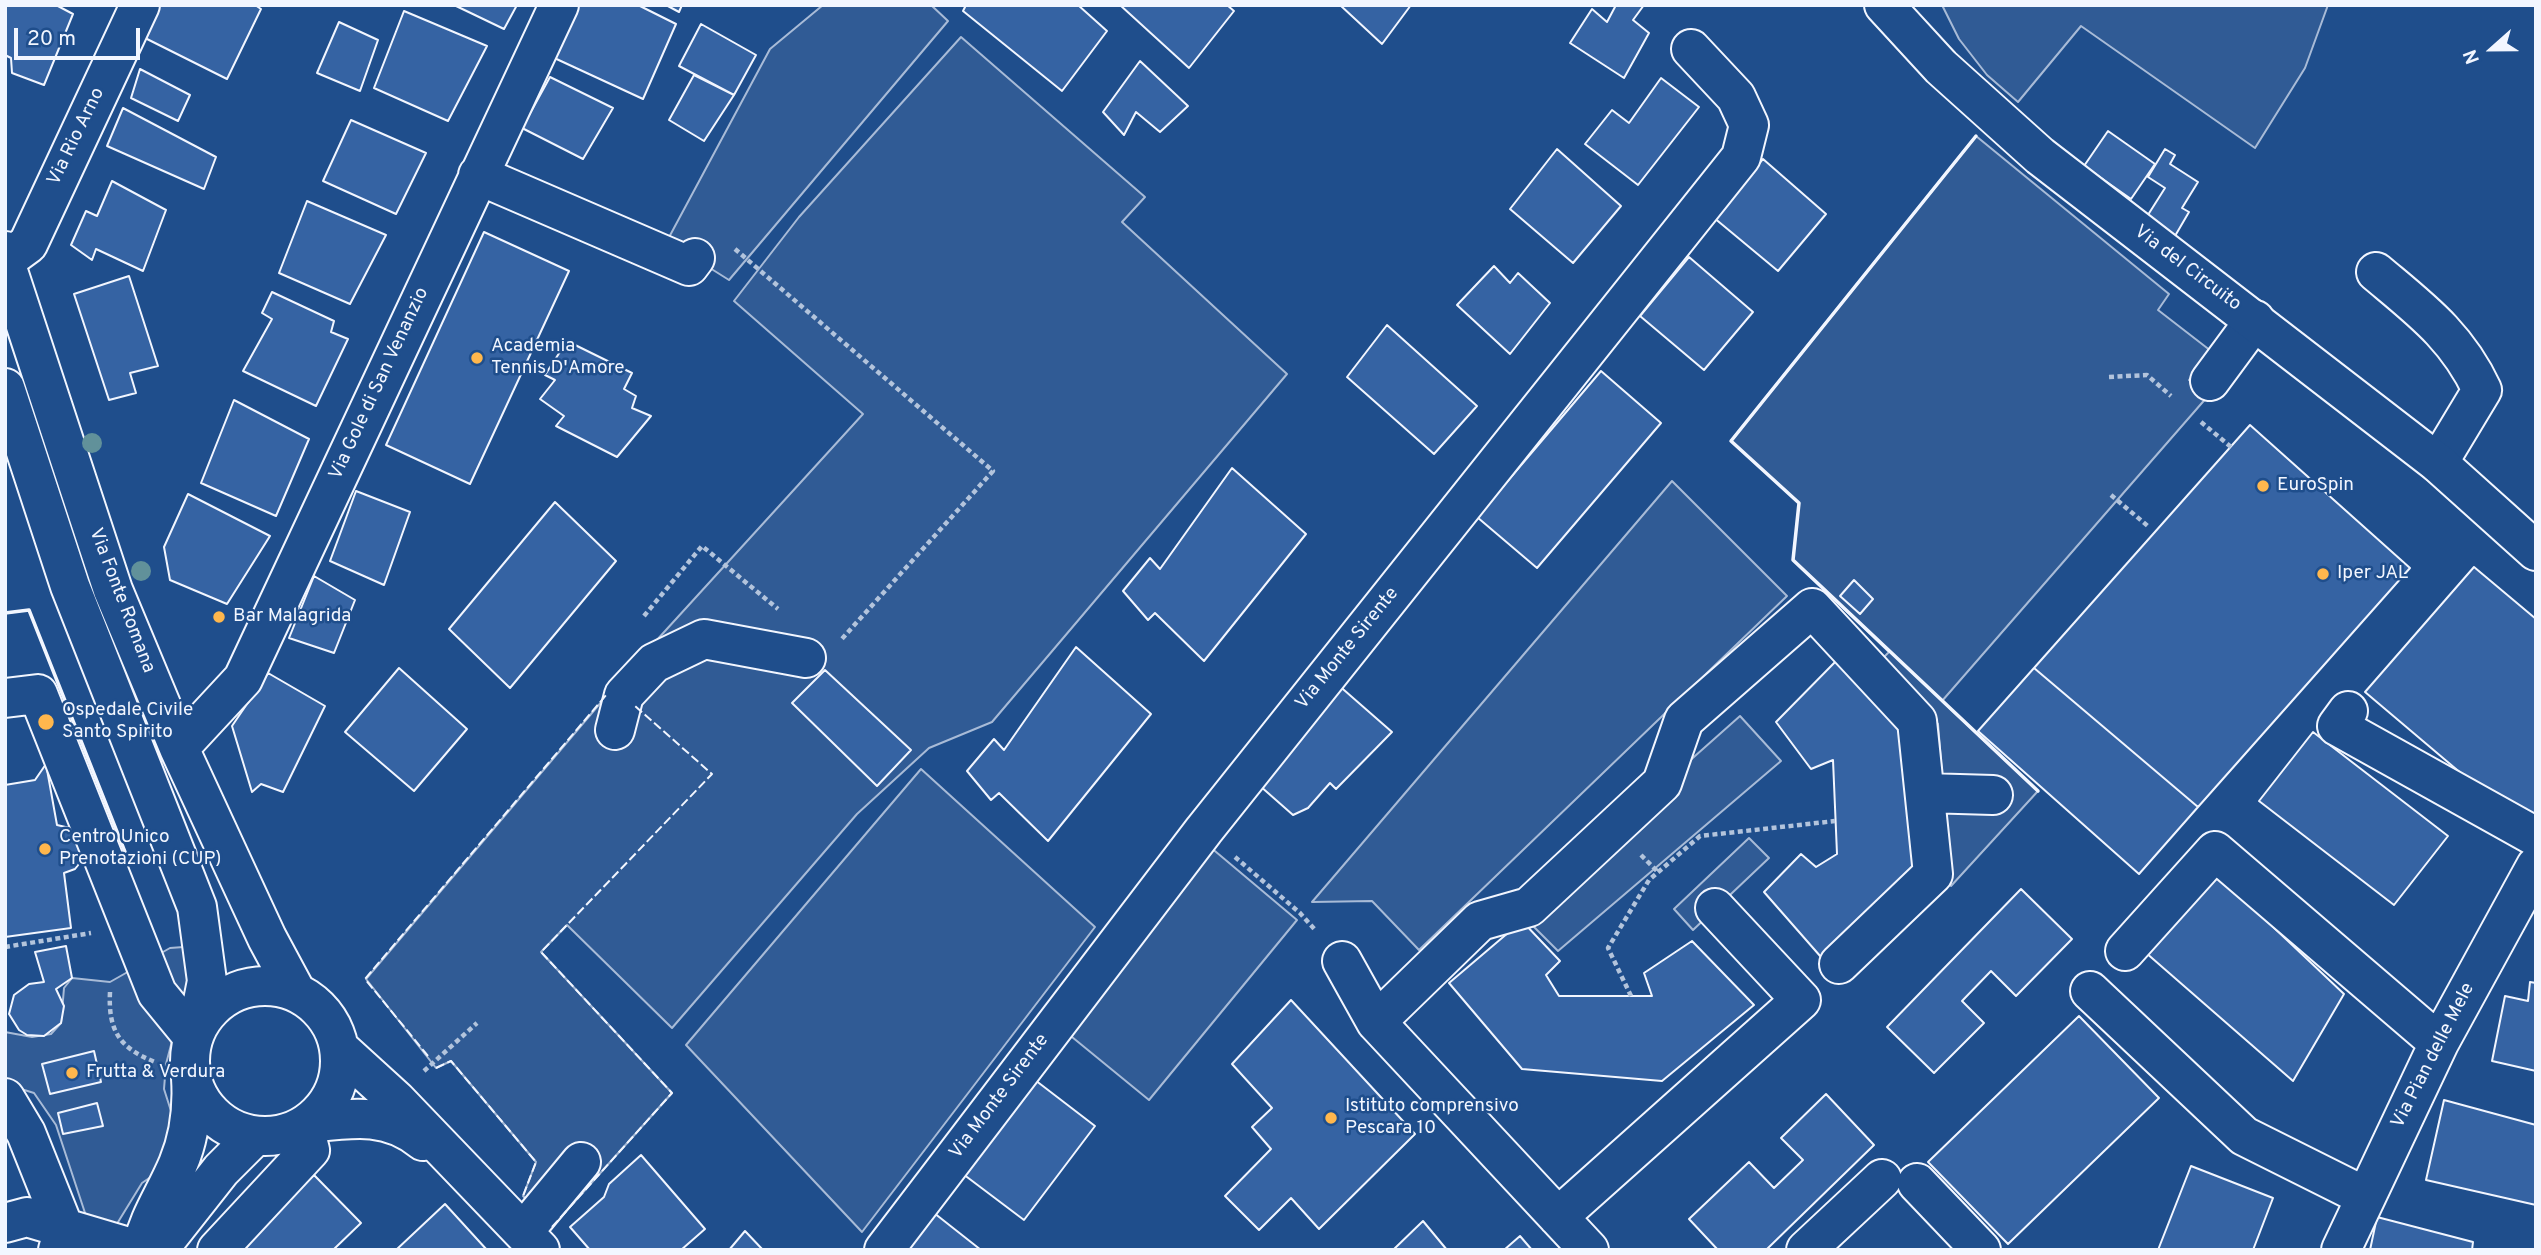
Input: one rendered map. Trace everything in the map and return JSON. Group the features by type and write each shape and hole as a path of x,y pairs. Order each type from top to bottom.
{"street":[{"name":"Via Rio Arno","path":"5,251 13,255 28,244 57,177 140,5"},
{"name":"Via Gole di San Venanzio","path":"179,748 243,679 559,5"},
{"name":"Via del Circuito","path":"1884,5 1941,67 2040,156 2438,463 2536,551"},
{"name":"Via del Circuito","path":"1901,5 1941,67"},
{"name":"Via Monte Sirente","path":"884,1250 1204,830 1741,157 1749,125 1741,106 1736,97 1691,49"},
{"path":"478,175 689,266 695,258"},
{"name":"Via Fonte Romana","path":"5,262 21,359 113,590 179,748 267,938 296,992"},
{"path":"2376,272 2444,330 2469,361 2482,390 2438,463"},
{"path":"2210,381 2255,320"},
{"path":"5,388 70,586 197,906 207,981 186,1050 193,1106 189,1129 177,1166 154,1208 140,1250 61,1239 27,1217 5,1223"},
{"path":"1376,1022 1480,921 1529,907 1662,783 1684,720 1812,608 1917,721 1933,874 1839,964"},
{"path":"615,730 624,695 654,663 704,639 806,658"},
{"path":"5,698 38,694 157,993 186,1050 198,1096 212,1115 233,1129 256,1136 289,1133 307,1125 364,1116 387,1120 411,1131 435,1151 459,1163"},
{"path":"2348,711 2337,726 2536,837"},
{"path":"1925,793 1993,795"},
{"path":"2125,951 2215,851 2439,1043"},
{"name":"Via Pian delle Mele","path":"2341,1250 2364,1196 2439,1043 2536,866"},
{"path":"1558,1217 1801,1000 1715,908"},
{"path":"1342,961 1376,1022 1589,1250"},
{"path":"186,1050 209,1010 240,989 277,986 296,992 321,1010 333,1028 340,1049 341,1065 335,1090 322,1111 307,1125"},
{"path":"2090,991 2244,1136 2364,1196"},
{"path":"340,1049 362,1067 459,1163 532,1241 581,1162"},
{"path":"5,1098 18,1145 61,1239"},
{"path":"217,1250 310,1150 307,1125"},
{"path":"158,1250 221,1170 256,1136"},
{"path":"1806,1250 1900,1181 1981,1250"}],"path":[{"path":"734,247 993,471 839,642"},
{"path":"2109,377 2147,375"},
{"path":"2111,495 2149,527"},
{"path":"644,616 702,546 788,617"},
{"path":"1204,830 1300,913 1342,961"},
{"path":"5,947 93,933"},
{"path":"110,982 114,1030 120,1041 139,1057 186,1050"},
{"path":"433,1064 477,1023"}],"shaded area":[{"path":"823,5 931,5 948,21 729,280 667,241 770,49"},
{"path":"1942,5 2328,5 2305,68 2255,148 2081,26 2018,102 1987,75 1959,39"},
{"path":"961,37 1145,197 1122,222 1287,374 992,722 929,748 857,814 672,1028 567,925 541,952 672,1093 552,1227 523,1196 536,1162 451,1061 436,1068 366,979 614,687 863,414 734,301 799,217"},
{"path":"1976,136 2169,294 2158,310 2211,351 2189,380 2208,396 1942,701 2038,791 1951,886 1938,724 1879,662 1889,652 1793,560 1799,503 1731,441"},
{"path":"1672,481 1787,596 1419,950 1372,901 1312,902"},
{"path":"1740,716 1781,761 1558,951 1528,921 1614,828"},
{"path":"921,769 1095,927 862,1232 686,1045"},
{"path":"1749,838 1769,858 1693,930 1674,909"},
{"path":"1203,841 1297,920 1149,1100 1061,1028"},
{"path":"197,946 166,1064 164,1089 171,1111 172,1133 158,1172 142,1183 115,1227 87,1219 56,1125 34,1093 5,1084 5,1032 32,1037 51,1034 61,1023 64,988 72,978 110,982 170,948"}],"building":[{"path":"5,5 56,5 73,14 44,85 12,73 11,58 5,55"},
{"path":"159,5 255,5 261,9 227,79 143,37"},
{"path":"454,5 517,5 504,29"},
{"path":"570,5 638,5 676,24 643,99 550,56"},
{"path":"666,5 682,5 679,12"},
{"path":"966,5 1078,5 1107,31 1062,91 963,11"},
{"path":"1120,5 1227,5 1234,11 1189,68"},
{"path":"1340,5 1411,5 1382,44"},
{"path":"1616,5 1644,5 1633,20 1649,33 1624,78 1570,43 1592,9 1607,22"},
{"path":"404,11 487,46 448,121 374,88"},
{"path":"339,22 378,40 360,91 317,73"},
{"path":"701,24 756,55 734,95 679,66"},
{"path":"1140,61 1188,106 1160,132 1136,112 1124,135 1103,112"},
{"path":"140,69 190,95 178,121 131,98"},
{"path":"694,75 734,95 704,141 669,120"},
{"path":"550,77 613,108 583,159 522,128"},
{"path":"1661,78 1699,107 1638,185 1585,144 1612,110 1629,123"},
{"path":"123,108 216,157 204,189 107,146"},
{"path":"351,120 426,153 396,214 323,181"},
{"path":"2108,131 2155,164 2131,199 2084,166"},
{"path":"1557,149 1621,206 1573,263 1510,209"},
{"path":"2165,149 2175,155 2170,164 2198,182 2182,208 2189,212 2175,236 2146,218 2165,188 2148,177"},
{"path":"1763,159 1826,214 1778,271 1713,217"},
{"path":"112,181 166,210 143,271 96,249 92,260 71,245 86,211 97,216"},
{"path":"307,201 386,235 350,304 279,273"},
{"name":"Academia Tennis D'Amore","path":"484,232 569,271 470,484 386,445"},
{"path":"1689,257 1753,312 1704,370 1640,316"},
{"path":"1494,266 1510,283 1518,273 1550,303 1510,354 1457,305"},
{"path":"129,276 158,366 130,373 136,393 109,400 74,294"},
{"path":"272,292 334,321 331,332 348,339 316,406 243,371 272,319 262,313"},
{"path":"1387,325 1477,406 1434,454 1347,377"},
{"path":"567,341 632,373 624,389 636,396 632,408 651,416 617,457 556,426 564,416 540,399 555,380 545,375"},
{"path":"1601,371 1661,423 1537,568 1477,517"},
{"path":"234,400 309,439 276,516 201,483"},
{"path":"2250,425 2410,568 2198,807 2034,668"},
{"path":"1232,468 1306,534 1204,661 1155,613 1148,620 1123,591 1150,558 1160,569"},
{"path":"356,491 410,512 384,585 330,561"},
{"path":"188,494 270,536 227,604 170,580 164,547"},
{"path":"555,502 616,561 510,688 449,629"},
{"path":"2474,567 2536,619 2536,817 2469,780 2365,692"},
{"path":"314,576 355,600 334,653 289,638"},
{"path":"1854,580 1873,599 1860,614 1840,596"},
{"path":"1076,647 1151,714 1048,841 999,793 991,800 967,771 994,739 1004,750"},
{"path":"1839,658 1918,748 1911,888 1828,965 1764,892 1801,854 1816,867 1837,854 1833,760 1811,769 1776,722"},
{"path":"399,668 467,729 414,791 345,732"},
{"path":"2034,668 2198,807 2139,874 1978,731"},
{"path":"825,670 911,750 877,786 792,703"},
{"path":"268,673 325,706 283,792 261,784 252,792 232,726"},
{"path":"1336,683 1392,732 1336,789 1330,783 1308,808 1293,815 1251,778"},
{"path":"2313,732 2448,836 2394,905 2259,801"},
{"name":"Centro Unico Prenotazioni (CUP)","path":"46,764 57,825 74,829 83,859 75,869 64,873 71,928 5,937 5,785 35,780"},
{"path":"2214,871 2344,994 2293,1081 2145,952"},
{"path":"2021,889 2072,939 2016,996 1991,971 1962,1001 1984,1023 1934,1073 1887,1027"},
{"path":"1522,921 1560,961 1546,975 1559,996 1652,996 1644,973 1692,941 1754,1005 1662,1081 1522,1069 1449,983"},
{"path":"66,946 72,978 56,989 64,1006 61,1023 44,1036 27,1035 19,1030 9,1014 14,995 29,984 44,982 35,952"},
{"path":"2530,982 2536,983 2536,1071 2492,1061 2505,996 2528,1001"},
{"name":"Istituto comprensivo Pescara 10","path":"1291,1000 1415,1134 1319,1229 1291,1198 1259,1230 1225,1196 1271,1149 1252,1127 1272,1108 1232,1064"},
{"path":"2079,1016 2159,1098 2008,1244 1928,1162"},
{"name":"Frutta & Verdura","path":"94,1051 101,1082 50,1094 42,1064"},
{"path":"1035,1080 1095,1126 1024,1220 963,1174"},
{"path":"1826,1094 1874,1145 1766,1250 1718,1250 1689,1219 1749,1162 1774,1188 1803,1160 1781,1138"},
{"path":"2444,1100 2536,1125 2536,1205 2426,1180"},
{"path":"97,1103 103,1126 63,1134 58,1113"},
{"path":"641,1155 705,1229 681,1250 590,1250 570,1227 604,1197 609,1184"},
{"path":"2191,1166 2273,1198 2253,1250 2158,1250"},
{"path":"314,1175 361,1223 333,1250 238,1250"},
{"path":"445,1204 487,1250 396,1250"},
{"path":"929,1209 981,1250 898,1250"},
{"path":"2377,1217 2473,1242 2472,1250 2370,1250"},
{"path":"1423,1221 1447,1250 1393,1250"},
{"path":"745,1231 763,1250 729,1250"},
{"path":"1520,1236 1532,1250 1504,1250"}],"fence":[{"path":"5,613 29,610 125,852"},
{"path":"428,1056 365,979 607,694"},
{"path":"552,1227 672,1093 541,952 712,774 635,706"},
{"path":"436,1068 451,1061 536,1162 523,1196"}],"wall":[{"path":"1976,136 1731,441 1799,503 1793,560 2038,791"},
{"path":"5,613 29,610 125,852"}],"place":[{"name":"Academia Tennis D'Amore","path":"477,358"},
{"name":"EuroSpin","path":"2263,486"},
{"name":"Iper JAL","path":"2323,574"},
{"name":"Bar Malagrida","path":"219,617"},
{"name":"Ospedale Civile Santo Spirito","path":"46,722"},
{"name":"Centro Unico Prenotazioni (CUP)","path":"45,849"},
{"name":"Frutta & Verdura","path":"72,1073"},
{"name":"Istituto comprensivo Pescara 10","path":"1331,1118"}]}
